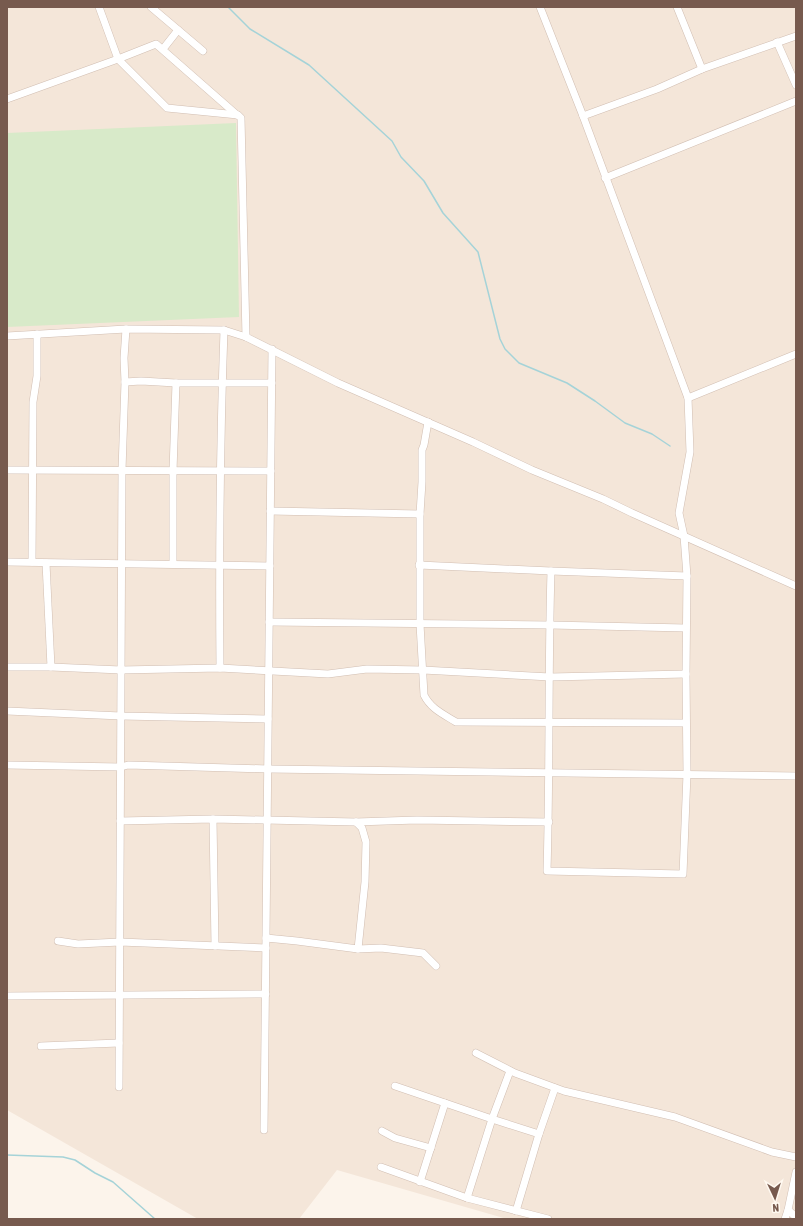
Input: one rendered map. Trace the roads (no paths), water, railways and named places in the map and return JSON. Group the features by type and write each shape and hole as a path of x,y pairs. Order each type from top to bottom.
{"street":[{"path":"99,7 118,60 167,108 238,115"},
{"path":"151,7 203,51"},
{"path":"540,7 583,116 688,398 690,452 679,513 684,536 687,576 687,774 683,874 548,871 551,571"},
{"path":"677,7 702,69"},
{"path":"163,49 178,30"},
{"path":"583,116 657,89 702,69 796,36"},
{"path":"777,42 796,85"},
{"path":"7,99 118,60 156,44 238,115 241,118 246,337"},
{"path":"605,178 796,101"},
{"path":"119,1087 121,564 125,382 124,358 126,329"},
{"path":"7,336 126,329 224,330 246,337 338,383 473,442 532,470 604,499 796,586"},
{"path":"220,668 219,565 224,330"},
{"path":"32,562 33,402 37,376 36,334"},
{"path":"264,1130 272,349"},
{"path":"688,398 796,354"},
{"path":"125,382 272,383"},
{"path":"173,564 173,471 176,383"},
{"path":"428,422 422,450 419,565 420,624 424,695 428,703 441,714 456,722 686,723"},
{"path":"7,470 271,471"},
{"path":"270,511 420,514"},
{"path":"7,562 270,566"},
{"path":"46,563 51,667"},
{"path":"419,565 687,576"},
{"path":"269,622 686,628"},
{"path":"7,667 121,670 220,668 328,674 367,669 423,670 550,677 686,674"},
{"path":"7,711 121,716 268,719"},
{"path":"7,765 796,776"},
{"path":"213,820 215,946"},
{"path":"120,821 267,820 356,822 417,820 549,822"},
{"path":"356,822 362,828 366,842 365,882 358,949"},
{"path":"266,938 358,949 381,948 423,953 436,966"},
{"path":"58,941 78,944 120,942 266,948"},
{"path":"7,996 266,994"},
{"path":"41,1046 119,1043"},
{"path":"476,1054 510,1071 564,1091 675,1117 772,1152 796,1157"},
{"path":"467,1198 492,1119 510,1071"},
{"path":"395,1086 538,1134"},
{"path":"516,1211 538,1134 555,1088"},
{"path":"420,1182 445,1103"},
{"path":"382,1132 395,1138 431,1148"},
{"path":"381,1167 467,1198 548,1219"},
{"path":"785,1219 796,1172"},
{"path":"788,1210 796,1217"}],"waterway":[{"path":"228,7 250,29 309,65 392,141 401,157 424,181 443,213 478,252 500,339 505,349 519,363 567,383 625,423 652,434 670,446"},
{"path":"7,1155 63,1157 75,1160 95,1173 113,1182 155,1219"}]}
